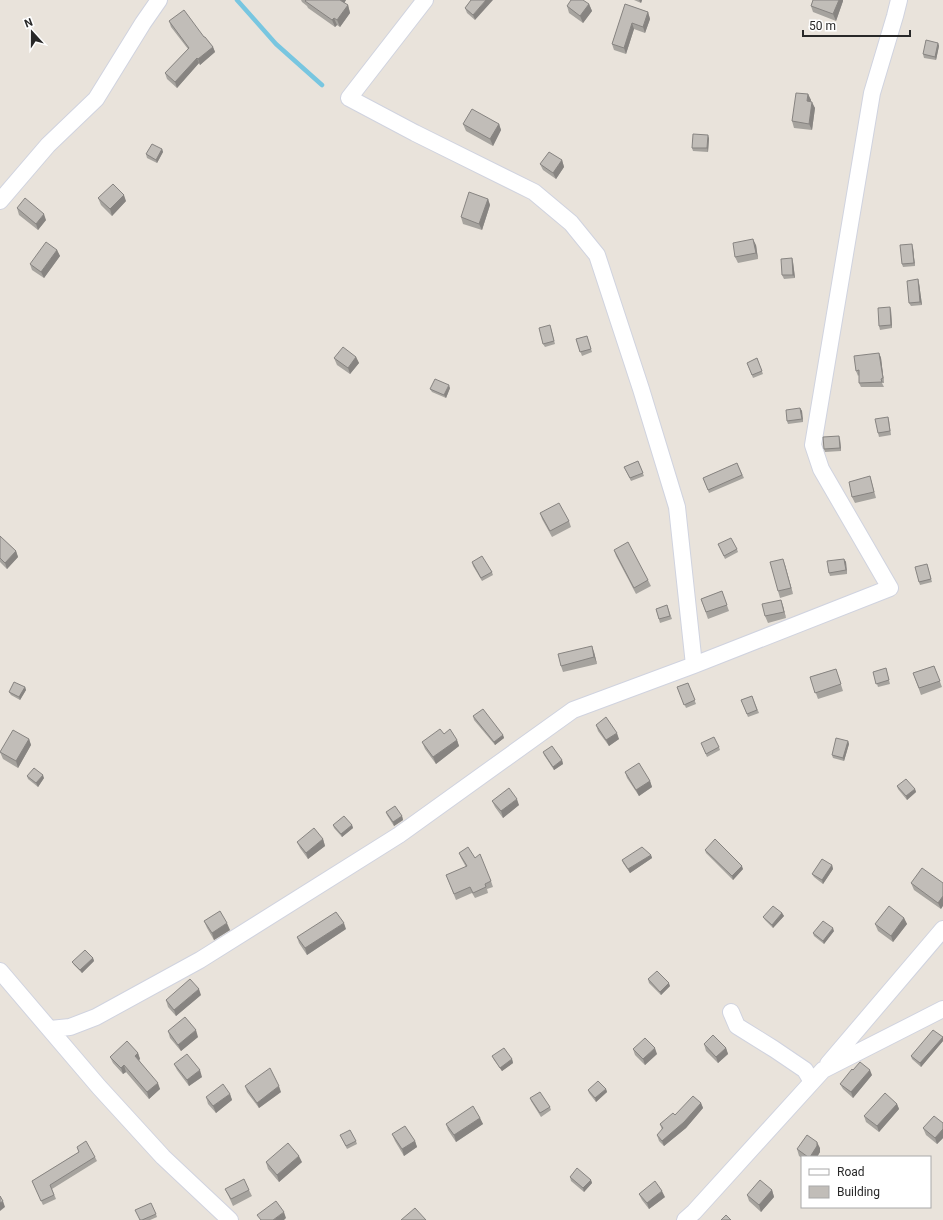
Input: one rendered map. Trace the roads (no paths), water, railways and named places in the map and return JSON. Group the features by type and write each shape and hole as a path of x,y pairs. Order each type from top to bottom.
{"street":[{"path":"0,201 48,145 96,99 159,0"},
{"path":"425,0 349,98 415,133 534,192 571,223 597,255 641,389 677,507 694,666"},
{"path":"50,1029 70,1027 96,1017 200,960 399,835 574,710 694,666 890,588 821,469 813,445 872,93 899,0"},
{"path":"685,1220 694,1212 823,1070 943,929"},
{"path":"0,971 99,1087 163,1157 230,1220"},
{"path":"823,1070 943,1009"},
{"path":"731,1012 737,1026 805,1070 812,1082"}],"waterway":[{"path":"237,0 276,44 322,85"}]}
